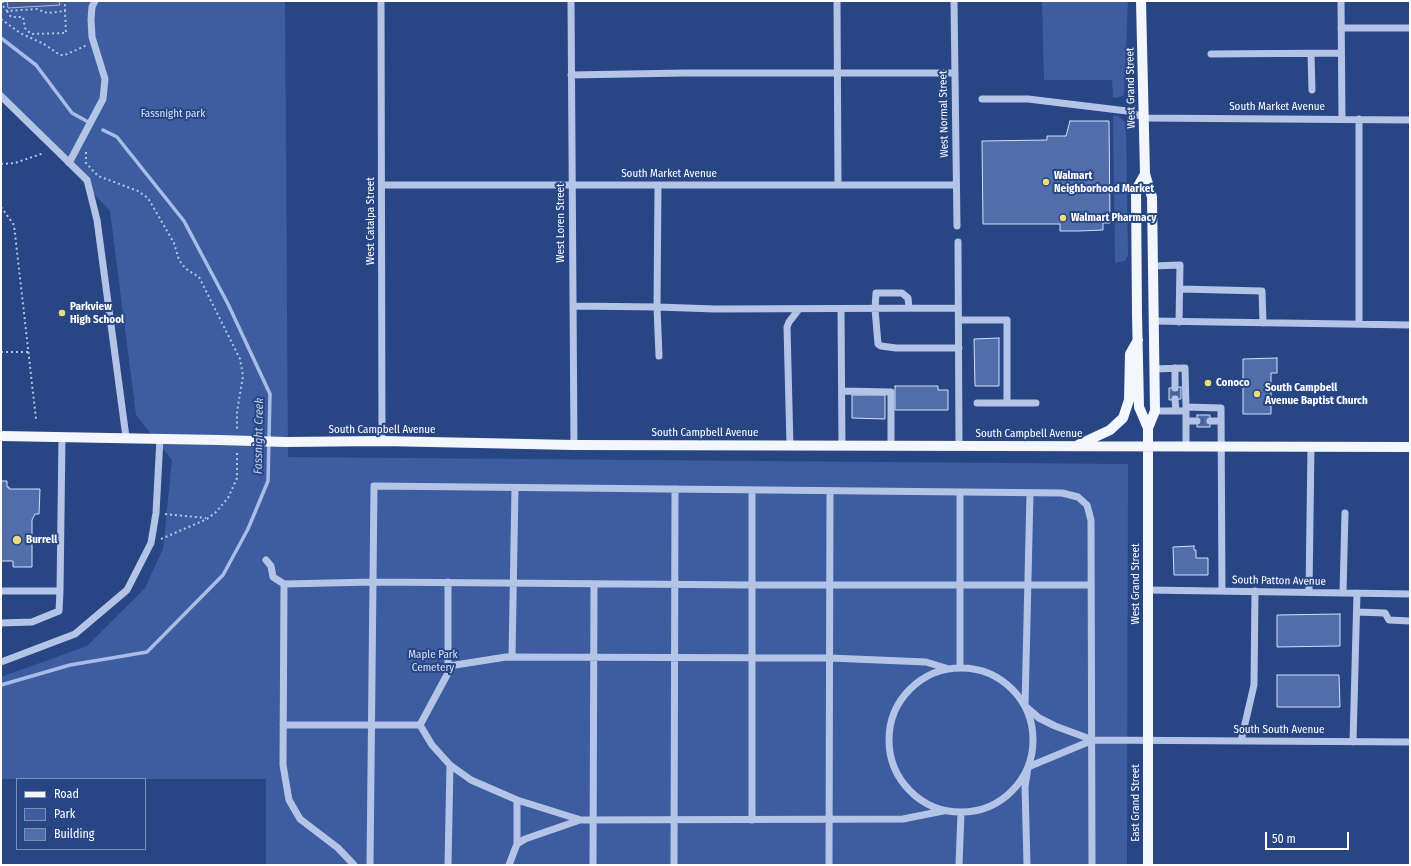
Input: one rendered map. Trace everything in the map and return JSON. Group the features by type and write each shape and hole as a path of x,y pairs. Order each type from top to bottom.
{"main road":[{"name":"West Grand Street","path":"1141,1 1145,118 1145,174 1152,197 1154,369 1154,411 1148,428 1148,740"},
{"name":"West Grand Street","path":"1145,174 1136,190 1139,407 1148,428"},
{"path":"1075,446 1110,430 1123,418 1129,400 1130,354 1138,340"},
{"name":"South Campbell Avenue","path":"1,436 126,437 286,442 382,441 574,445 1410,447"},
{"name":"East Grand Street","path":"1148,740 1148,865"}],"street":[{"path":"69,163 103,99 105,79 94,42 91,19 92,7 95,1"},
{"name":"West Catalpa Street","path":"381,1 382,441"},
{"name":"West Loren Street","path":"571,1 574,445"},
{"path":"838,1 838,185"},
{"name":"West Normal Street","path":"954,1 957,226"},
{"path":"1341,1 1342,118"},
{"path":"1341,28 1410,28"},
{"path":"1211,54 1342,53"},
{"path":"1311,54 1312,90"},
{"path":"571,75 955,73"},
{"path":"1,96 88,180 97,220 126,437"},
{"path":"982,99 1028,99 1127,111 1145,118"},
{"name":"South Market Avenue","path":"1145,118 1342,118 1410,120"},
{"path":"1359,119 1360,324"},
{"name":"South Market Avenue","path":"382,185 956,185"},
{"path":"658,185 657,307 659,356"},
{"path":"958,242 959,446"},
{"path":"1153,266 1180,265 1179,322"},
{"path":"1180,289 1262,291 1262,323"},
{"path":"909,308 908,298 905,294 878,292 875,295 877,340 881,346 959,348"},
{"path":"573,306 715,309 958,308"},
{"path":"790,446 787,327 789,322 800,309"},
{"path":"841,309 842,446"},
{"path":"958,320 1006,320 1007,403"},
{"path":"1153,321 1410,325"},
{"path":"1175,368 1175,388"},
{"path":"1154,369 1186,368 1186,446"},
{"path":"842,391 891,392 891,446"},
{"path":"1175,399 1176,411"},
{"path":"977,403 1036,403"},
{"path":"1154,411 1221,408 1222,591"},
{"path":"1186,421 1197,421"},
{"path":"1210,421 1221,421"},
{"path":"1,623 32,622 59,611 62,437"},
{"path":"1,662 75,634 127,590 151,543 156,513 160,438"},
{"path":"1309,592 1311,446"},
{"path":"370,865 374,486 1062,493 1078,497 1087,505 1091,520 1093,740 1092,865"},
{"path":"512,657 515,488"},
{"path":"674,865 675,489"},
{"path":"752,490 752,820"},
{"path":"828,865 831,585 830,491"},
{"path":"960,492 960,668"},
{"path":"1030,493 1025,706 1033,732 1032,755 1028,767 1020,782 1009,795 999,802 978,811 961,813 943,811 924,803 908,790 896,773 890,753 889,732 894,712 905,694 920,680 939,671 960,668 980,670 998,678 1013,690 1025,706 1039,718 1055,726 1093,740"},
{"path":"1343,593 1345,513"},
{"path":"266,560 271,566 273,577 284,584 448,582 751,585 1091,585"},
{"path":"420,725 446,679 449,666 448,582"},
{"path":"284,584 283,765 289,800 300,819 338,848 354,865"},
{"path":"592,865 594,584"},
{"name":"South Patton Avenue","path":"1148,590 1410,594"},
{"path":"1,591 60,592"},
{"path":"1241,741 1254,685 1255,591"},
{"path":"1353,742 1357,593"},
{"path":"1357,612 1385,613 1389,620 1410,621"},
{"path":"449,666 482,660 512,657 830,658 926,662 949,669"},
{"path":"283,725 420,725"},
{"path":"420,725 432,745 450,765 471,780 517,800 581,820 828,821 903,819 943,811"},
{"path":"1028,767 1093,740"},
{"name":"South South Avenue","path":"1093,740 1410,742"},
{"path":"448,865 450,765"},
{"path":"1027,865 1025,787 1028,767"},
{"path":"509,865 517,844 517,800"},
{"path":"959,865 961,813"},
{"path":"517,844 525,839 581,820"}],"path":[{"path":"3,1 3,6 11,17 23,17 25,28 31,34 66,33 64,1"},
{"path":"7,11 37,9 47,13 65,11"},
{"path":"1,19 20,33 44,44 60,55 94,42"},
{"path":"2,164 15,163 44,153"},
{"path":"85,153 86,163 98,176 138,191 148,198 174,243 179,260 186,269 199,277 240,359 243,376 237,412 237,434"},
{"path":"1,208 14,225 36,419"},
{"path":"1,352 28,352"},
{"path":"151,543 207,519 215,513 228,498 237,478 237,448"},
{"path":"156,513 207,519"}],"green space":[{"name":"Maple Park Cemetery","path":"1,1 285,1 288,457 1128,464 1127,865 266,865 266,779 1,779 1,677 87,646 145,588 163,549 172,460 136,415 110,211 1,97"},
{"path":"1042,1 1128,1 1124,95 1113,98 1112,80 1044,80"},
{"path":"1113,116 1118,116 1126,123 1128,256 1125,261 1115,263"}],"shaded area":[{"path":"7,1 59,1 60,5 8,8"}],"building":[{"name":"Walmart Neighborhood Market","path":"1070,121 1109,121 1110,223 1103,223 1103,230 1079,231 1060,231 1060,224 983,224 982,141 1047,140 1047,136 1066,136"},
{"path":"999,338 999,386 975,386 974,339"},
{"name":"South Campbell Avenue Baptist Church","path":"1277,358 1277,373 1271,373 1271,414 1243,414 1243,359"},
{"path":"895,386 938,386 938,390 948,390 948,410 895,410"},
{"path":"1181,387 1181,399 1169,400 1169,388"},
{"path":"852,395 885,395 885,419 852,418"},
{"path":"1197,415 1210,415 1210,427 1197,427"},
{"name":"Burrell","path":"1,481 7,481 7,487 9,487 9,489 40,489 39,514 35,514 32,520 32,567 13,567 13,561 1,561"},
{"path":"1194,546 1194,550 1196,550 1196,558 1208,558 1208,575 1174,575 1173,547"},
{"path":"1340,614 1340,646 1277,647 1277,615"},
{"path":"1277,675 1339,675 1340,707 1277,707"}],"waterway":[{"name":"Fassnight Creek","path":"1,38 36,65 72,113 90,123"},
{"name":"Fassnight Creek","path":"1,685 70,665 147,652 223,575 248,529 268,481 270,394 228,304 184,221 117,137 103,130"}],"tunnel":[{"path":"1175,388 1175,399"},
{"path":"1197,421 1210,421"}],"place":[{"name":"Walmart Neighborhood Market","path":"1046,182"},
{"name":"Walmart Pharmacy","path":"1063,218"},
{"name":"Parkview High School","path":"62,313"},
{"name":"Conoco","path":"1208,383"},
{"name":"South Campbell Avenue Baptist Church","path":"1257,394"},
{"name":"Burrell","path":"17,540"}],"park label":[{"name":"Fassnight park","path":"173,114"}]}
